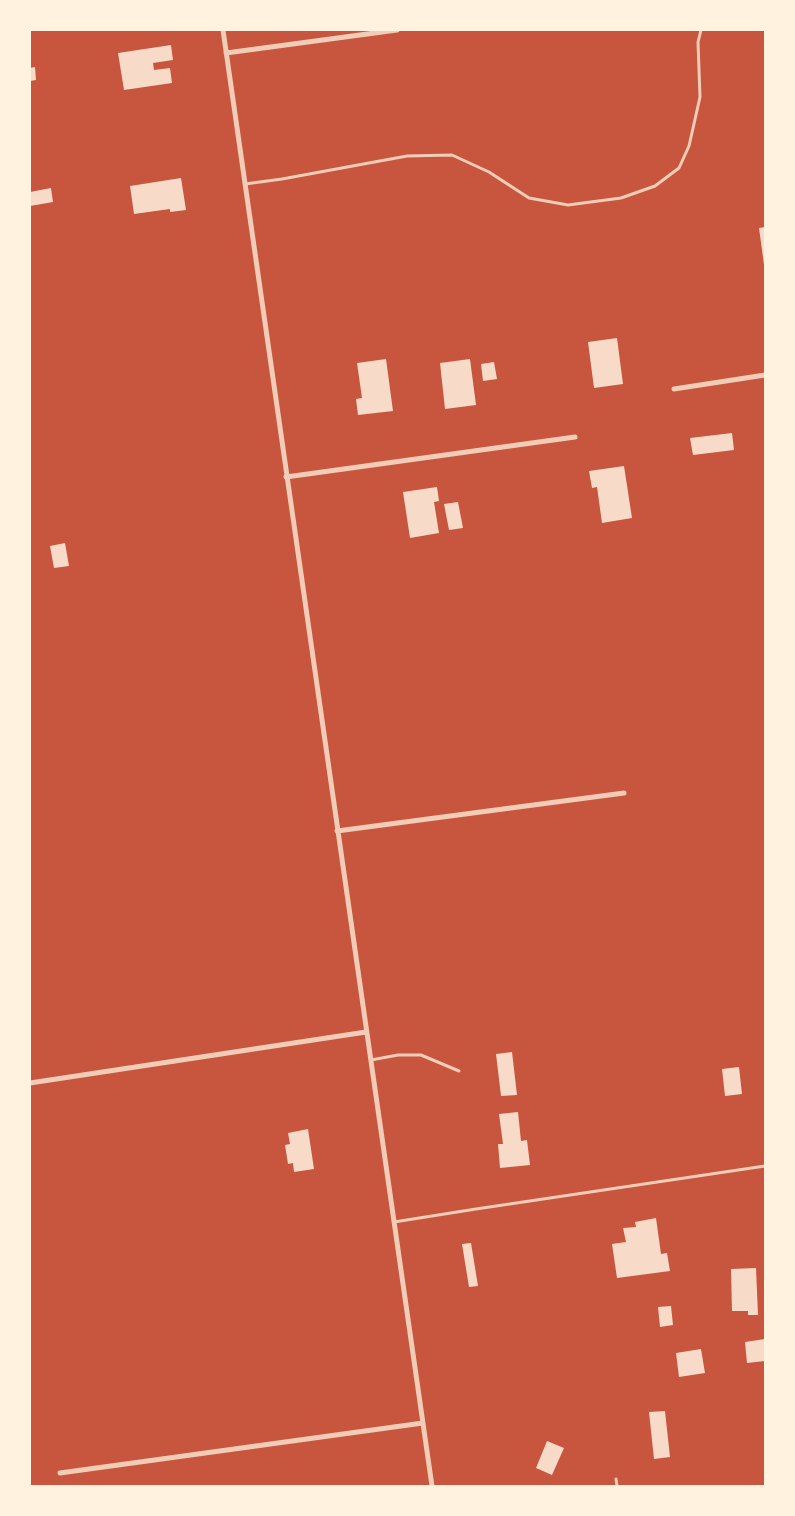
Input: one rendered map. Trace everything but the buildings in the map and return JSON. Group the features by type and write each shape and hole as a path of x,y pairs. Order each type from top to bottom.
{"street":[{"path":"222,30 432,1486"},
{"path":"226,53 397,30"},
{"path":"674,389 765,375"},
{"path":"286,478 575,437"},
{"path":"337,831 624,793"},
{"path":"30,1083 366,1032"},
{"path":"60,1472 423,1423"}],"lane":[{"path":"244,184 282,179 407,156 452,154 489,172 529,198 568,205 621,198 655,186 679,168 689,146 700,96 698,42 701,30"},
{"path":"370,1060 398,1055 421,1055 459,1071"},
{"path":"394,1222 476,1208 765,1166"},
{"path":"616,1479 617,1486"}]}
